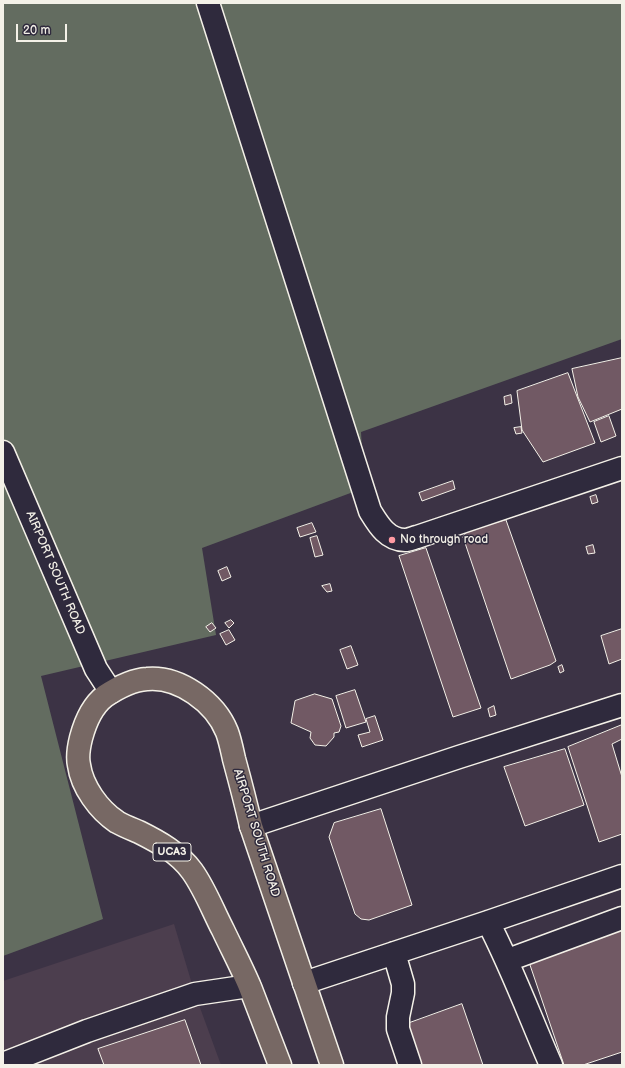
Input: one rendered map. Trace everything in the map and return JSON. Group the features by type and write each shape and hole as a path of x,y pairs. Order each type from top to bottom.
{"main road":[{"name":"AIRPORT SOUTH ROAD","path":"280,1065 249,986 209,902 192,872 180,857 162,844 117,822 97,802 85,784 79,765 79,746 84,729 91,712 103,698 117,688 146,679 161,680 173,683 192,692 207,703 226,731 251,826 332,1065"}],"street":[{"path":"208,3 259,160 304,308 370,511 383,531 404,540 417,537 622,468"},
{"name":"AIRPORT SOUTH ROAD","path":"3,452 96,669 112,692"},
{"path":"251,826 622,704"},
{"path":"304,983 622,876"},
{"path":"508,960 622,918"},
{"path":"488,922 508,960 521,997 551,1065"},
{"path":"394,953 403,984 403,993 398,1017 398,1029 410,1065"},
{"path":"3,1064 87,1031 195,994 249,986"}],"shaded area":[{"path":"174,924 195,994 221,1065 3,1065 3,981"}],"green space":[{"path":"3,3 622,3 622,339 361,432 364,488 202,548 216,635 41,676 103,919 3,956"}],"building":[{"path":"622,358 622,409 590,422 578,397 572,369"},
{"path":"568,373 595,443 543,462 522,430 517,391"},
{"path":"511,395 512,403 505,405 504,397"},
{"path":"609,416 616,436 601,442 594,422"},
{"path":"521,427 522,433 516,434 514,428"},
{"path":"453,481 455,489 422,501 419,493"},
{"path":"596,495 598,502 592,504 590,497"},
{"path":"506,520 556,661 550,665 511,679 463,537 467,531"},
{"path":"312,523 316,532 300,537 297,528"},
{"path":"317,536 323,555 315,557 310,538"},
{"path":"593,545 595,553 588,554 586,547"},
{"path":"426,548 481,708 453,717 399,556"},
{"path":"227,567 231,577 222,581 218,571"},
{"path":"330,584 332,591 327,592 322,586"},
{"path":"231,620 234,623 229,628 225,623"},
{"path":"212,623 216,628 210,632 206,627"},
{"path":"622,629 622,659 609,664 601,636"},
{"path":"229,630 235,640 226,645 220,634"},
{"path":"351,646 358,665 347,669 340,650"},
{"path":"562,665 564,671 560,673 558,667"},
{"path":"355,690 366,722 346,728 336,696"},
{"path":"315,694 332,699 341,726 339,732 334,733 334,737 326,746 315,745 310,738 311,732 291,723 295,701"},
{"path":"494,706 496,715 490,717 488,709"},
{"path":"375,716 383,740 362,747 358,735 370,732 366,719"},
{"path":"622,725 622,739 612,744 622,777 622,834 599,842 568,747"},
{"path":"565,749 584,805 525,826 504,767"},
{"path":"381,809 412,905 369,920 361,919 355,914 329,837 334,823"},
{"path":"622,928 622,1052 583,1065 564,1065 530,965 531,959"},
{"path":"462,1004 483,1065 417,1065 404,1025"},
{"path":"185,1020 201,1065 104,1065 98,1049"}],"place":[{"name":"No through road","path":"392,540"}]}
